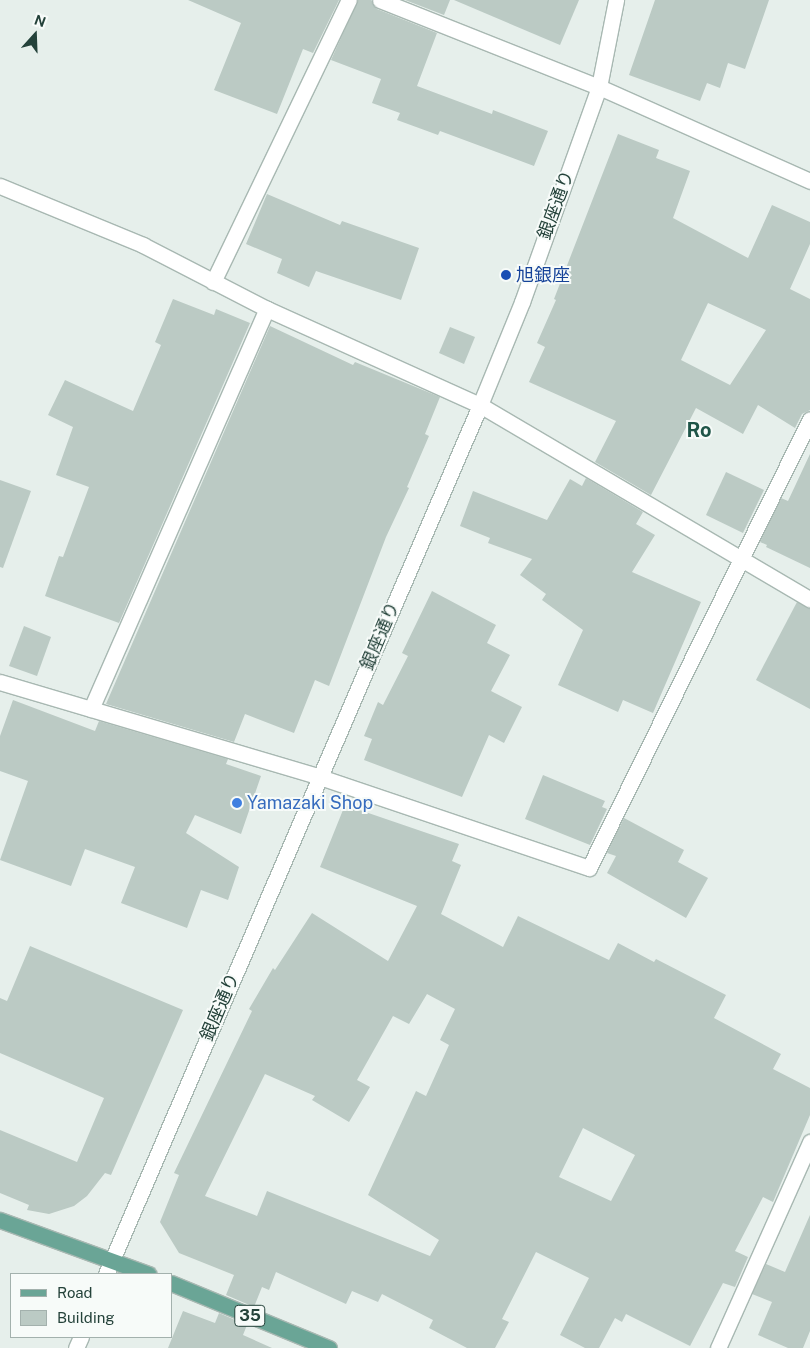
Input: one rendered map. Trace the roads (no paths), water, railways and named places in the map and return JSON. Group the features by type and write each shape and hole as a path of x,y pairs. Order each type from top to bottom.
{"main road":[{"path":"0,1220 145,1273"},
{"name":"35","path":"172,1283 329,1348"}],"street":[{"path":"213,282 349,0"},
{"path":"380,0 599,87 810,181"},
{"name":"銀座通り","path":"106,1273 480,405 522,302 599,87 616,0"},
{"path":"0,186 143,245 266,309 480,405 810,599"},
{"path":"91,709 266,309"},
{"path":"0,682 320,777 589,868 810,419"},
{"path":"718,1348 810,1142"}],"place":[{"name":"旭銀座","path":"506,275"},
{"name":"Yamazaki Shop","path":"237,803"}],"district":[{"name":"Ro","path":"699,430"}]}
